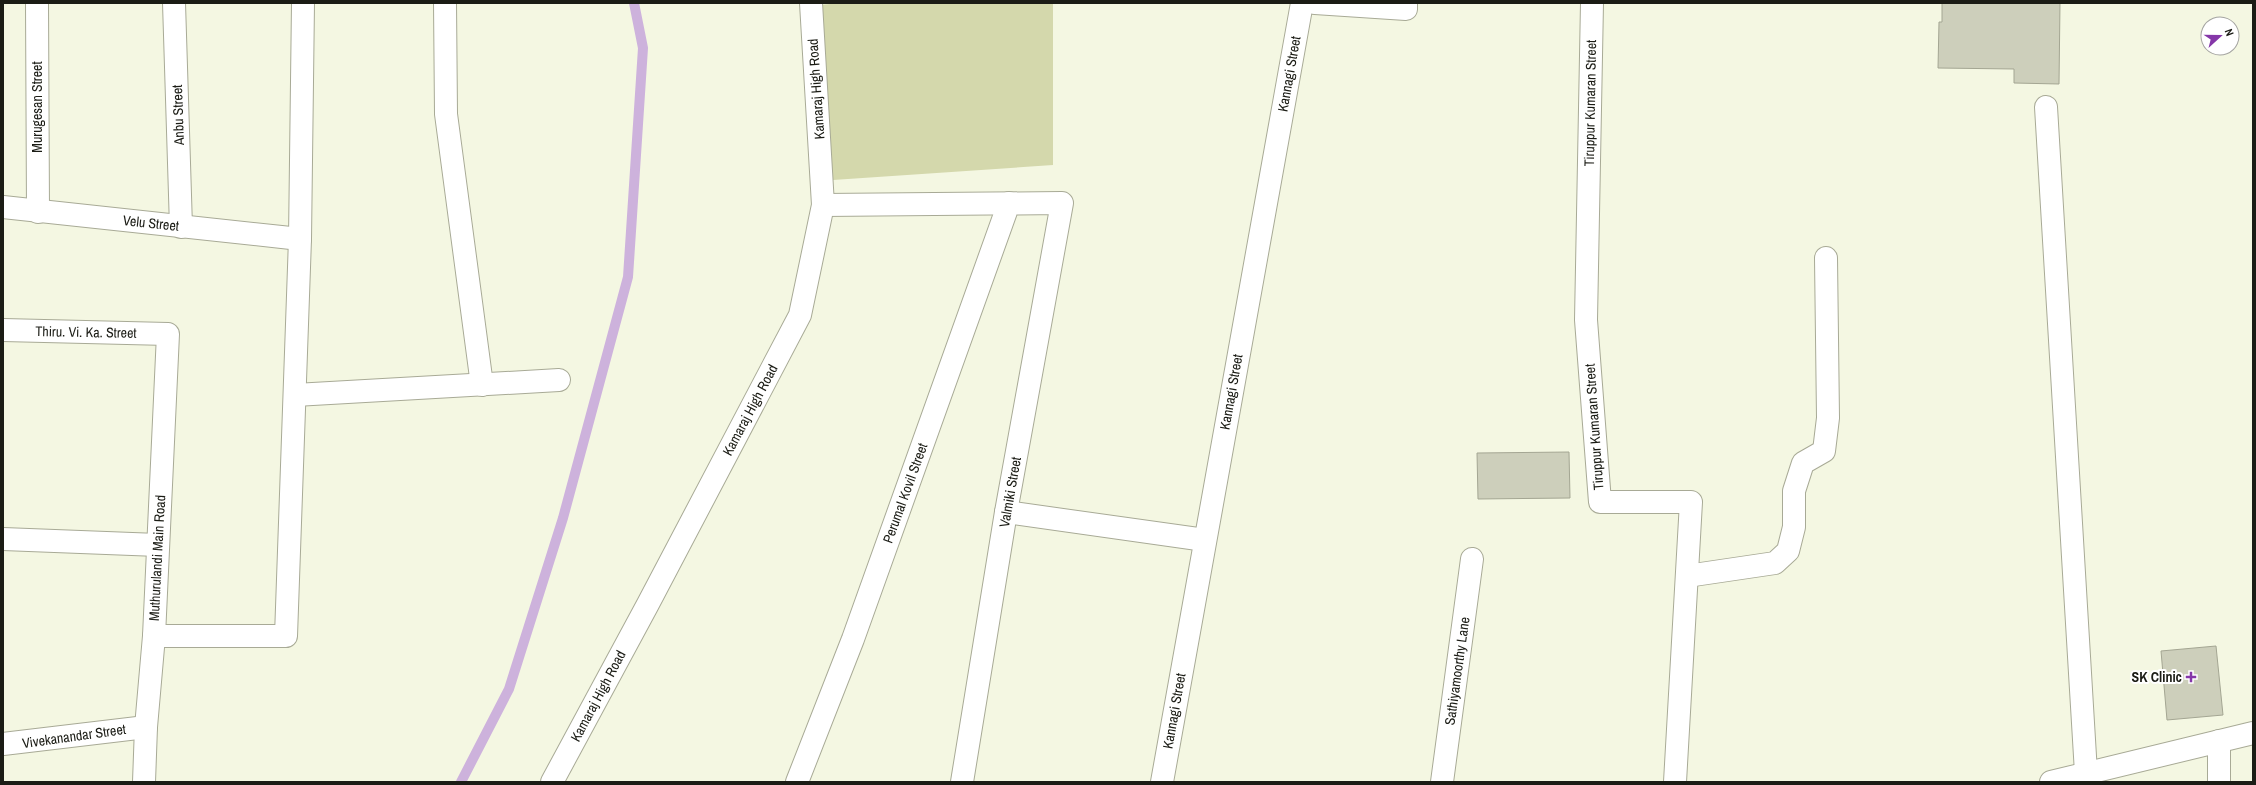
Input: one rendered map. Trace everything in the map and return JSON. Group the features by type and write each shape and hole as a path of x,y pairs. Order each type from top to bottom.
{"street":[{"name":"Murugesan Street","path":"37,3 38,212"},
{"name":"Anbu Street","path":"174,3 181,227"},
{"path":"154,636 286,636 300,239 303,3"},
{"path":"445,3 446,114 482,385"},
{"name":"Kamaraj High Road","path":"552,782 800,314 823,205 810,3"},
{"name":"Kannagi Street","path":"1162,782 1302,3"},
{"path":"1316,3 1406,6"},
{"name":"Tiruppur Kumaran Street","path":"1592,3 1586,320 1600,502 1692,502 1675,782"},
{"path":"2046,107 2086,774"},
{"path":"823,205 1009,203"},
{"name":"Valmiki Street","path":"962,782 1006,512 1062,203 1009,203"},
{"name":"Perumal Kovil Street","path":"796,782 853,639 1009,203"},
{"name":"Velu Street","path":"3,207 38,212 300,239"},
{"path":"1687,576 1775,563 1788,551 1794,527 1794,491 1803,463 1824,451 1828,418 1826,258"},
{"name":"Thiru. Vi. Ka. Street","path":"3,330 168,334"},
{"name":"Muthurulandi Main Road","path":"144,782 146,726 154,636 168,334"},
{"path":"295,395 559,380"},
{"path":"1006,512 1205,540"},
{"path":"3,539 158,545"},
{"name":"Sathiyamoorthy Lane","path":"1442,782 1472,559"},
{"name":"Vivekanandar Street","path":"3,744 146,726"},
{"path":"2051,782 2253,733"},
{"path":"2219,782 2220,741"}],"green space":[{"path":"842,3 1053,3 1053,165 833,180 818,5"}],"building":[{"path":"1942,3 2060,3 2059,84 2014,83 2014,69 1938,68 1939,22 1942,22"},
{"path":"1569,452 1570,498 1478,499 1477,453"},
{"path":"2216,646 2223,715 2167,720 2161,651"}],"waterway":[{"path":"461,782 509,689 563,518 628,277 643,48 634,3"}],"place":[{"name":"SK Clinic","path":"2191,677"}]}
